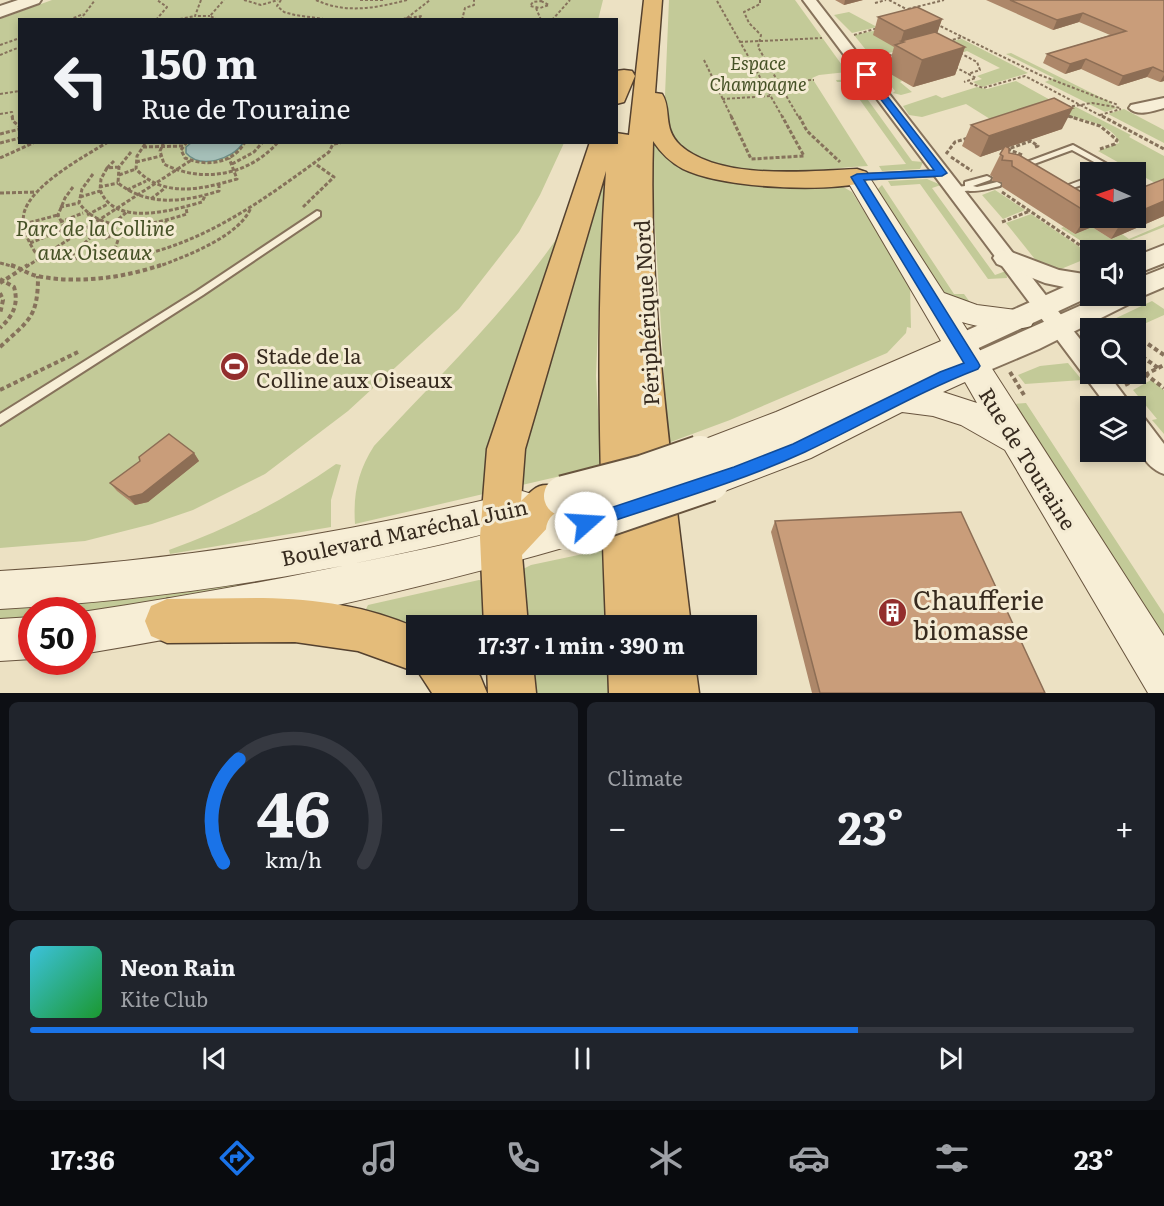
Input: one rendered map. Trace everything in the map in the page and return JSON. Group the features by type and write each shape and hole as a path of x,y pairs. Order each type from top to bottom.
{"highway":[{"name":"Périphérique Nord","path":"627,615 615,304 617,192 636,0"},
{"name":"Périphérique Nord","path":"653,0 629,69 640,166 641,262 646,364 668,615"},
{"path":"629,69 654,95 657,131 672,150 693,164 720,173 754,178 857,177"},
{"path":"505,615 500,572 501,485 506,449 601,144"},
{"path":"502,530 559,508"},
{"path":"167,621 286,621 332,625 380,635 406,646"},
{"path":"447,675 462,693"},
{"path":"511,675 512,693"},
{"path":"632,675 633,693"},
{"path":"673,675 675,693"}],"main road":[{"name":"Rue de Touraine","path":"857,177 1164,677"},
{"path":"918,363 932,300 974,315 1042,318"},
{"path":"704,469 788,422 918,363 966,355"},
{"path":"559,508 704,469 798,448 945,376 966,355"},
{"path":"899,399 955,407 983,419 1020,442"},
{"name":"Boulevard Maréchal Juin","path":"0,590 96,584 250,563 393,538 502,530"},
{"name":"Boulevard Maréchal Juin","path":"96,631 167,621 384,577 502,530"},
{"path":"0,640 18,639"}],"street":[{"path":"0,12 33,0"},
{"path":"809,0 942,173 962,189 1042,318 1080,358"},
{"path":"1129,108 1147,108 1164,103"},
{"path":"1146,261 1164,253"},
{"path":"1006,258 1054,277 1080,283"},
{"path":"1146,285 1164,276"},
{"path":"966,355 1042,318 1080,292"},
{"path":"966,355 1005,354 1042,318 1087,306"},
{"path":"1106,384 1119,396"},
{"path":"1146,440 1164,464"}],"lane":[{"path":"1022,172 1020,166 1073,147 1100,162"},
{"path":"1010,170 1034,174"},
{"path":"857,177 942,173"},
{"path":"962,189 983,177"},
{"path":"1051,185 1060,190 1080,182"},
{"path":"962,189 976,190 996,186"},
{"path":"0,420 200,293 317,214"}],"path":[{"path":"81,18 95,0"},
{"path":"157,0 167,7 158,18"},
{"path":"195,16 201,0"},
{"path":"210,16 224,0"},
{"path":"244,0 247,3 266,5 279,0"},
{"path":"279,0 277,6 284,12 319,18"},
{"path":"316,0 328,6 352,9 383,7 407,0"},
{"path":"360,0 384,0"},
{"path":"406,18 430,0"},
{"path":"462,18 465,8 474,5 474,0"},
{"path":"527,0 545,1 549,4 548,7"},
{"path":"554,18 570,0"},
{"path":"760,0 760,4 744,12 749,23 761,35 758,47 807,131 857,177"},
{"path":"875,3 888,0 915,13"},
{"path":"907,9 944,0"},
{"path":"533,2 530,6 536,8 562,9"},
{"path":"704,60 751,159 804,156 717,2"},
{"path":"536,8 540,18"},
{"path":"74,18 84,14"},
{"path":"185,18 195,16 214,18"},
{"path":"406,18 422,16 420,18"},
{"path":"930,22 964,36 1040,75 1118,105"},
{"path":"853,35 887,26"},
{"path":"946,29 947,41"},
{"path":"940,43 964,36"},
{"path":"740,42 822,38"},
{"path":"0,46 18,39"},
{"path":"0,46 8,51"},
{"path":"0,55 18,48"},
{"path":"959,52 977,62 980,70 968,74"},
{"path":"879,58 899,53"},
{"path":"950,64 976,78 964,82"},
{"path":"1030,78 1040,75"},
{"path":"970,83 983,88 1025,76 1164,149"},
{"path":"763,82 814,80"},
{"path":"0,94 18,91"},
{"path":"722,99 770,96"},
{"path":"1066,107 1077,103 1092,103 1129,108"},
{"path":"1099,115 1129,108"},
{"path":"0,114 12,112 13,121 18,126"},
{"path":"1061,115 1087,121 1106,130 1117,140 1115,144 1093,151"},
{"path":"0,134 18,129"},
{"path":"973,136 955,142 947,152 983,177"},
{"path":"0,143 18,138"},
{"path":"1017,152 1008,149 1031,141 1038,146 1031,149"},
{"path":"0,158 31,144"},
{"path":"105,144 36,192 24,210 25,234 35,252 67,260 111,261 156,253 209,231 251,206 330,152 334,144"},
{"path":"163,144 160,156 164,164 176,171 194,174 234,170 263,157 276,144"},
{"path":"229,158 237,179 190,189 165,188 154,184 146,181 136,169 137,156 144,146 183,146 182,154 190,161 208,163 229,158 238,153 244,144"},
{"path":"232,164 254,152 261,144"},
{"path":"1024,151 1038,160"},
{"path":"118,183 119,167 131,152"},
{"path":"126,157 137,156"},
{"path":"136,162 160,156"},
{"path":"108,204 100,189 101,177 114,161"},
{"path":"2,280 190,161"},
{"path":"297,214 334,177 314,163"},
{"path":"107,168 119,167"},
{"path":"119,175 136,169"},
{"path":"205,187 210,174"},
{"path":"101,177 92,176 82,189 79,203 85,214 99,220 115,224 149,224 187,214 186,207"},
{"path":"126,191 146,181"},
{"path":"118,183 126,191 136,196 169,200 205,196 219,191 219,184"},
{"path":"80,198 118,183"},
{"path":"996,186 1080,245"},
{"path":"73,187 60,207 58,215 65,229 77,234 91,238 117,240 166,228 166,221"},
{"path":"150,199 165,188"},
{"path":"70,191 82,189"},
{"path":"185,199 190,189"},
{"path":"0,193 36,192"},
{"path":"60,222 108,204 128,211 154,213 202,202 205,196"},
{"path":"163,212 169,200"},
{"path":"60,207 79,203"},
{"path":"0,263 38,276 92,278 147,272 182,258 236,228 249,217 251,206"},
{"path":"105,239 128,211"},
{"path":"1002,222 1030,211"},
{"path":"149,224 154,213"},
{"path":"24,224 58,215"},
{"path":"135,236 139,225"},
{"path":"30,243 65,229"},
{"path":"67,260 91,238"},
{"path":"111,261 117,240"},
{"path":"0,347 29,320 38,300 38,276"},
{"path":"0,328 15,310 18,297 14,287 2,280"},
{"path":"0,293 3,300 0,314"},
{"path":"1148,344 1164,356"},
{"path":"0,390 81,351"},
{"path":"1146,359 1158,368"},
{"path":"1146,374 1164,365"},
{"path":"1011,372 1024,395"},
{"path":"1146,375 1164,388"},
{"path":"1121,396 1134,384"}],"green space":[{"name":"Stade de la Colline aux Oiseaux","path":"52,0 603,0 598,18 18,18 18,144 564,144 540,195 519,232 459,309 348,411 265,474 193,510 152,524 85,541 0,548 0,19"},
{"name":"Espace Champagne","path":"669,0 795,0 847,72 812,78 868,166 753,171 723,166 697,157 677,142 664,119"},
{"path":"849,12 877,27 852,33 834,15"},
{"path":"878,30 915,47 875,56 870,55 854,35"},
{"path":"962,39 1028,73 982,87 973,82 982,79 977,76 1000,68 967,51 961,53 952,41"},
{"path":"1011,53 1112,103 1110,104 1117,108 1105,112 1045,82 1054,78 1006,54"},
{"path":"891,67 902,81 900,82 912,92 901,95 893,93 895,91 887,81 883,81 880,74 877,74 878,70"},
{"path":"862,79 864,81 855,82 912,161 923,162 920,169 882,171 879,166 906,164 847,82 836,80"},
{"path":"1016,81 1063,107 998,124 966,104 922,117 909,115 903,106 936,95 942,98 977,87 987,89"},
{"path":"1074,106 1131,135 1129,137 1164,156 1164,184 1155,183 1146,178 1146,162 1118,162 1098,151 1119,143 1108,130 1089,121 1048,114"},
{"path":"1124,109 1164,130 1164,143 1108,114"},
{"path":"657,144 684,165 838,184 852,192 910,285 911,328 907,327 906,333 887,353 730,420 668,443 653,194 652,146"},
{"path":"605,157 596,376 601,464 565,475 355,524 358,483 374,446 469,345 530,274 558,237 583,198"},
{"path":"927,179 941,185 932,188 995,275 1006,271 1007,278 988,279 920,184 891,186 888,181"},
{"path":"882,185 954,294 964,294 972,305 945,294 878,192"},
{"path":"995,190 1025,210 1003,219 982,195"},
{"path":"1031,214 1080,247 1080,261 1061,269 1038,263 1006,223"},
{"path":"1164,224 1164,227 1131,240 1080,240 1061,228 1064,227 1075,234 1094,228 1111,239 1122,234 1129,239"},
{"path":"1152,301 1164,309 1164,315 1146,323 1146,318 1116,318 1146,306"},
{"path":"1068,363 1080,380 1025,384 1018,375 1040,366"},
{"path":"1151,380 1164,390 1164,434 1152,420 1157,419 1146,406 1146,396 1138,396 1133,390"},
{"path":"1026,403 1164,614 1164,638 1014,404"},
{"path":"336,464 341,465 331,500 331,527 170,554 169,550 234,523 296,490"},
{"path":"602,550 605,615 517,615 519,571 531,565"},
{"path":"340,561 350,572 96,611 96,597 34,597"},
{"path":"479,580 491,583 493,615 406,615 406,630 363,615 368,605"},
{"path":"18,599 18,618 0,619 0,601"},
{"path":"523,675 609,675 610,693 526,693"}],"water":[{"path":"190,144 242,144 224,158 207,161 192,158 186,153 186,147"}],"building":[{"path":"1010,0 1164,0 1164,72 1153,67 1123,76 1086,59 1070,64 1047,54 1126,31 1083,13 1057,20"},
{"path":"917,7 942,19 904,31 878,17"},
{"path":"935,32 965,47 922,60 895,45 904,42 901,41"},
{"path":"1054,98 1073,108 989,136 971,125"},
{"path":"1005,146 1009,148 1009,153 1019,155 1080,191 1080,208 1012,166 1012,161 1002,160 1003,156 1000,154"},
{"path":"1164,179 1164,201 1146,209 1146,186"},
{"path":"169,434 194,453 142,494 129,497 110,483 140,461 139,457"},
{"name":"Chaufferie biomasse","path":"961,512 1045,693 820,693 775,521"}],"place":[{"name":"Stade de la Colline aux Oiseaux","path":"235,366"},
{"name":"Chaufferie biomasse","path":"892,613"}],"route":[{"path":"586,523 738,472 798,448 945,376 973,366 857,177 942,173 867,75"}],"park label":[{"name":"Parc de la Colline aux Oiseaux","path":"95,238"}]}
